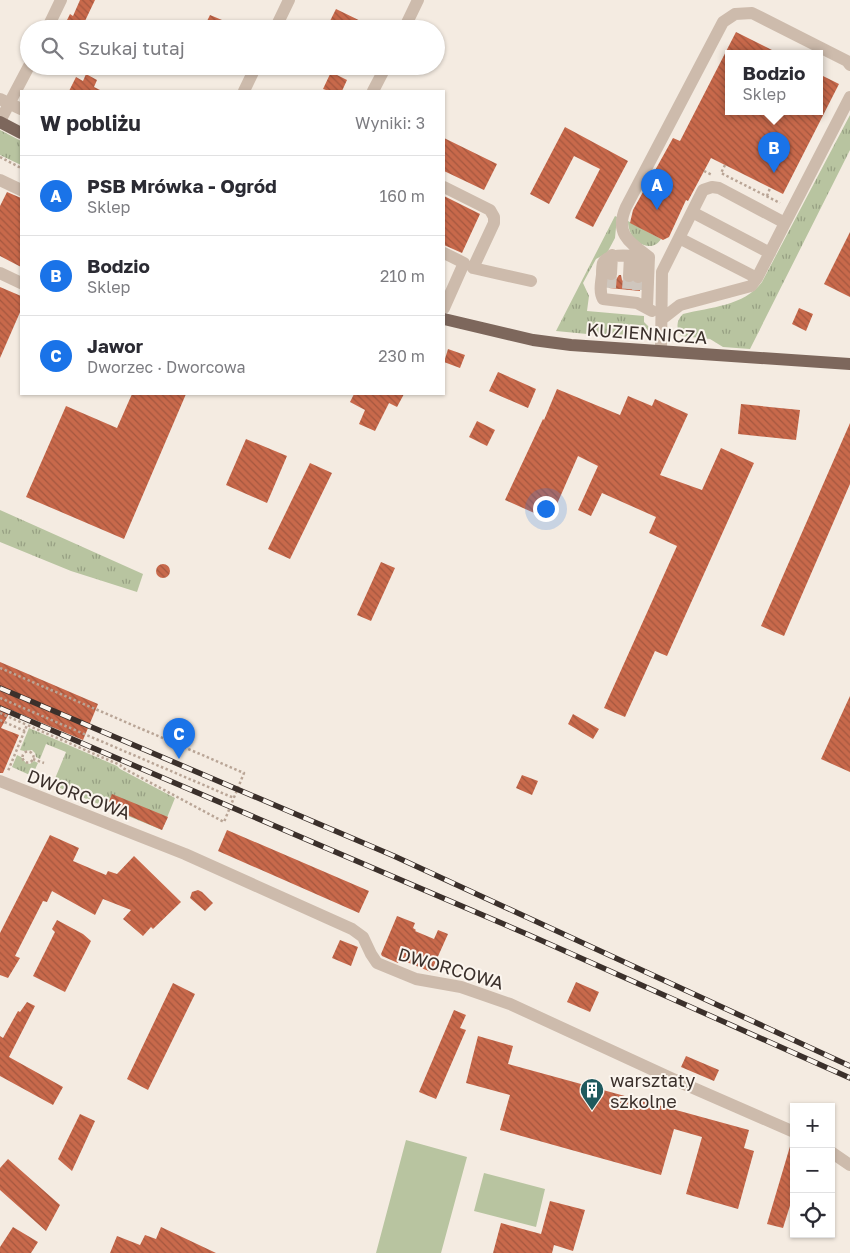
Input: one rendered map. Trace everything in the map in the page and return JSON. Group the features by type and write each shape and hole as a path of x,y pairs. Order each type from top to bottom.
{"main road":[{"path":"0,122 20,132"},
{"name":"KUZIENNICZA","path":"445,319 533,340 588,346 850,364"}],"street":[{"path":"51,20 61,0"},
{"path":"279,20 289,0"},
{"path":"408,20 418,0"},
{"path":"635,298 640,257 624,235 622,224 624,213 723,22 735,14 752,14 847,61 850,65"},
{"path":"0,122 25,75"},
{"path":"244,90 252,75"},
{"path":"374,90 382,75"},
{"path":"662,319 680,305 751,286 757,278 850,97"},
{"path":"0,180 20,190"},
{"path":"661,350 662,272 703,190 712,187 719,188 785,223"},
{"path":"445,188 490,210 494,217 494,223 445,306"},
{"path":"692,212 770,253"},
{"path":"679,238 757,278"},
{"path":"445,254 468,265 531,281"},
{"path":"611,274 612,255"},
{"path":"662,272 656,260 612,255 604,262 600,294 603,299 610,294 635,298 662,319"},
{"path":"634,276 640,257"},
{"path":"0,273 20,283"},
{"name":"DWORCOWA","path":"4,776 39,798 185,854 352,929 363,937 370,954 377,963 416,979 461,987 510,1004 666,1076 790,1130"},
{"path":"835,1155 850,1165"}],"path":[{"path":"0,157 20,167"},
{"path":"726,165 722,173 780,203"},
{"path":"704,171 714,176"},
{"path":"766,196 770,188"},
{"path":"0,668 244,773 224,822 123,768 120,764 0,714"},
{"path":"0,698 234,798"},
{"path":"0,720 25,730"},
{"path":"4,776 27,725"},
{"path":"16,752 23,755"},
{"path":"23,755 26,752 30,752 33,754 33,759"},
{"path":"23,755 24,761 27,762 33,759 44,763"}],"green space":[{"path":"850,115 850,150 750,349 723,347 710,339 681,336 677,325 683,314 736,301 755,290 762,282"},
{"path":"0,130 20,140 20,165 0,155"},
{"path":"615,216 617,217 615,238 607,253 596,259 583,283 589,296 587,311 644,316 644,322 649,327 649,332 644,335 587,334 556,331"},
{"path":"628,221 661,239 658,243 650,246 641,244 631,234"},
{"path":"0,510 143,574 137,592 71,571 0,542"},
{"path":"29,728 117,766 175,798 162,830 43,781 45,778 54,781 66,752 46,744 40,759 36,757 32,750 20,750"},
{"path":"17,755 26,763 30,764 34,761 38,763 32,776 12,767"},
{"path":"406,1140 467,1157 441,1253 376,1253"},
{"path":"484,1173 545,1189 536,1227 474,1211"}],"building":[{"path":"80,0 95,0 85,20 67,20 70,14 73,16"},
{"path":"336,9 359,20 330,20"},
{"path":"210,15 222,20 208,20"},
{"path":"736,32 772,50 727,50"},
{"path":"725,53 725,115 823,115 823,76 839,84 783,194 711,158 688,201 686,200 669,237 663,240 630,223 633,210 673,138 680,141"},
{"path":"86,75 88,75 97,80 94,87 100,90 70,90 76,77 83,81"},
{"path":"330,75 337,75 347,80 342,90 323,89"},
{"path":"565,127 628,161 593,227 575,218 600,169 574,156 549,204 530,194"},
{"path":"445,138 497,164 484,190 445,171"},
{"path":"7,192 20,198 20,266 0,256 0,206"},
{"path":"445,196 480,214 462,253 445,245"},
{"path":"850,232 850,297 824,284"},
{"path":"621,275 625,283 640,285 640,291 609,288 609,282 615,281"},
{"path":"0,287 20,296 20,312 0,358"},
{"path":"799,308 813,314 806,331 792,324"},
{"path":"448,349 465,355 460,368 445,362"},
{"path":"498,372 536,389 528,408 489,391"},
{"path":"557,389 620,415 628,396 652,406 655,399 688,414 660,475 702,490 721,448 754,463 667,656 655,651 625,717 604,708 677,546 649,533 656,517 602,493 591,516 578,510 598,466 578,456 550,520 505,500"},
{"path":"132,395 186,395 124,539 26,497 66,406 117,428"},
{"path":"354,395 403,395 397,407 389,403 375,431 359,424 365,410 350,402"},
{"path":"741,404 800,410 796,440 738,434"},
{"path":"477,421 495,430 487,446 469,437"},
{"path":"850,423 850,484 784,636 761,626"},
{"path":"246,439 287,456 267,503 226,485"},
{"path":"310,463 332,473 290,559 268,549"},
{"path":"381,562 395,568 371,621 357,615"},
{"path":"163,564 168,566 170,571 168,576 163,578 158,576 156,571 158,566"},
{"path":"0,662 98,704 83,740 11,710 1,728 19,735 3,773 0,773"},
{"path":"850,696 850,772 821,759"},
{"path":"573,714 599,729 593,739 568,724"},
{"path":"522,775 538,781 532,795 516,788"},
{"path":"112,794 168,817 162,830 107,806"},
{"path":"227,830 369,891 359,913 218,851"},
{"path":"50,835 79,848 73,861 106,875 108,871 117,874 134,856 181,902 143,936 123,919 131,910 103,899 95,915 52,891 47,902 43,901 15,956 20,958 8,978 0,975 0,933"},
{"path":"198,890 213,903 205,911 190,898 192,892"},
{"path":"397,916 415,923 413,928 415,931 434,939 438,930 448,934 431,972 402,960 402,962 399,960 398,963 382,956 381,954"},
{"path":"57,920 83,934 91,941 65,992 33,976 55,932 52,929"},
{"path":"340,940 358,947 351,966 332,958"},
{"path":"576,982 599,992 590,1012 567,1002"},
{"path":"173,983 195,994 148,1090 127,1079"},
{"path":"27,1002 35,1006 9,1057 63,1087 53,1105 0,1076 0,1036 3,1038 18,1011 20,1012"},
{"path":"454,1010 466,1015 460,1028 466,1030 436,1099 419,1092"},
{"name":"warsztaty szkolne","path":"478,1036 513,1046 508,1064 749,1130 744,1148 754,1151 738,1209 686,1194 702,1137 674,1129 661,1175 500,1130 510,1095 466,1083"},
{"path":"686,1056 719,1070 714,1081 681,1067"},
{"path":"80,1114 95,1121 72,1171 58,1159"},
{"path":"790,1146 790,1206 783,1228 767,1224"},
{"path":"8,1159 60,1205 46,1231 0,1190 0,1168"},
{"path":"550,1201 585,1210 573,1251 554,1245 552,1253 493,1253 501,1223 541,1234"},
{"path":"13,1227 38,1242 31,1253 0,1253 0,1247"},
{"path":"161,1227 216,1253 110,1253 117,1236 140,1245 145,1235 156,1239"}],"tunnel":[{"path":"610,288 611,274"},
{"path":"628,289 629,276"},
{"path":"638,277 638,290"}],"railway":[{"path":"0,688 394,856 850,1066"},
{"path":"0,708 529,935 850,1078"}],"place":[{"name":"Bodzio","path":"774,173"},
{"name":"PSB Mrówka - Ogród","path":"657,210"},
{"name":"Jawor","path":"179,759"},
{"name":"warsztaty szkolne","path":"592,1111"}]}
